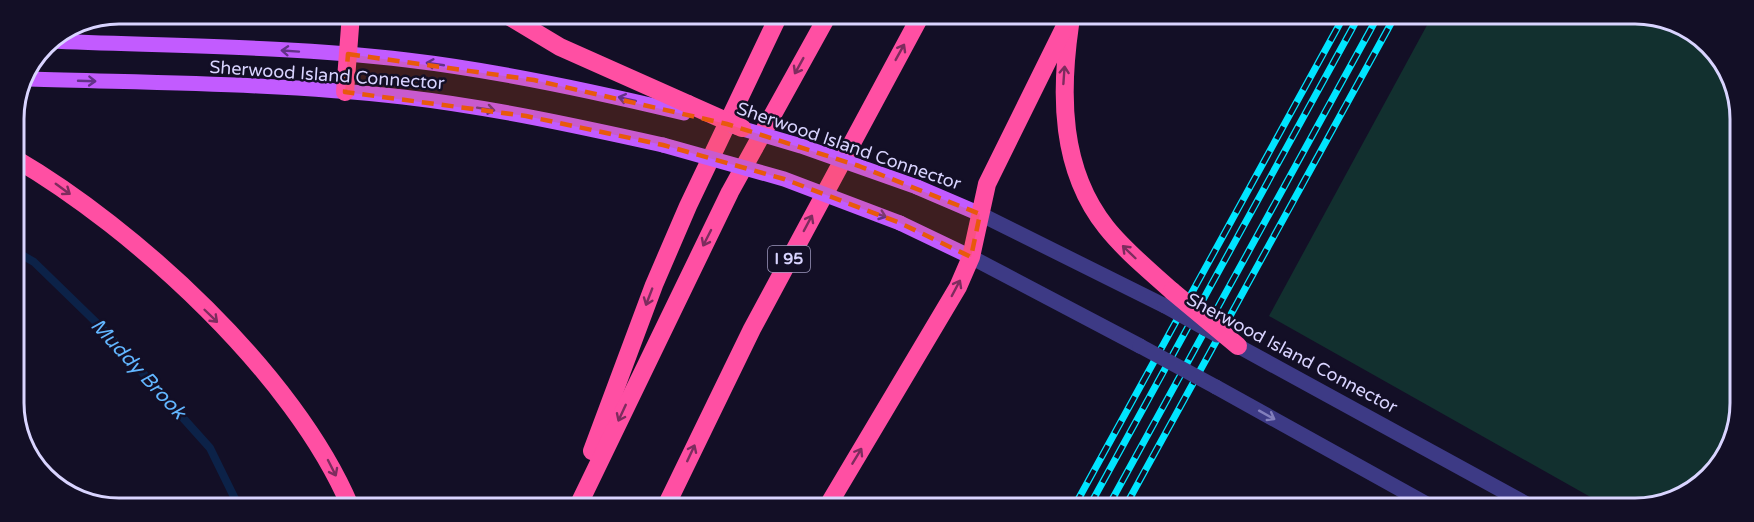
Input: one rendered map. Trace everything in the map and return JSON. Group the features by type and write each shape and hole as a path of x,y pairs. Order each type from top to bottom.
{"highway":[{"path":"345,92 350,24"},
{"path":"523,24 591,62 686,109 742,128"},
{"path":"576,498 654,285 688,206 775,24"},
{"path":"582,498 730,192 823,24"},
{"name":"I 95","path":"670,498 752,329 916,24"},
{"path":"832,498 958,287 971,257 987,184 1067,24"},
{"path":"1070,24 1064,103 1072,157 1081,182 1106,227 1169,299 1238,346"},
{"path":"24,164 60,187 119,233 222,326 269,377 309,429 346,498"}],"main road":[{"name":"Sherwood Island Connector","path":"65,42 348,54 534,80 686,109"},
{"name":"Sherwood Island Connector","path":"33,79 345,92 413,99 526,116 663,145 784,179 900,223 971,257"},
{"name":"Sherwood Island Connector","path":"742,128 917,187 980,213"}],"street":[{"name":"Sherwood Island Connector","path":"980,213 1169,299"},
{"name":"Sherwood Island Connector","path":"971,257 1216,387 1416,498"},
{"name":"Sherwood Island Connector","path":"1238,346 1516,498"}],"highlighted area":[{"path":"348,54 534,80 727,124 859,166 980,214 971,257 900,223 784,179 663,145 526,116 345,92"}],"green space":[{"path":"1428,24 1648,25 1671,31 1688,40 1714,66 1725,88 1730,119 1730,403 1727,428 1717,451 1706,466 1688,482 1660,495 1641,498 1592,498 1269,316"}],"waterway":[{"name":"Muddy Brook","path":"24,256 34,262 105,331 210,448 235,498"}],"railway":[{"path":"1079,498 1340,24"},
{"path":"1094,498 1355,24"},
{"path":"1113,498 1374,24"},
{"path":"1130,498 1391,24"}]}
